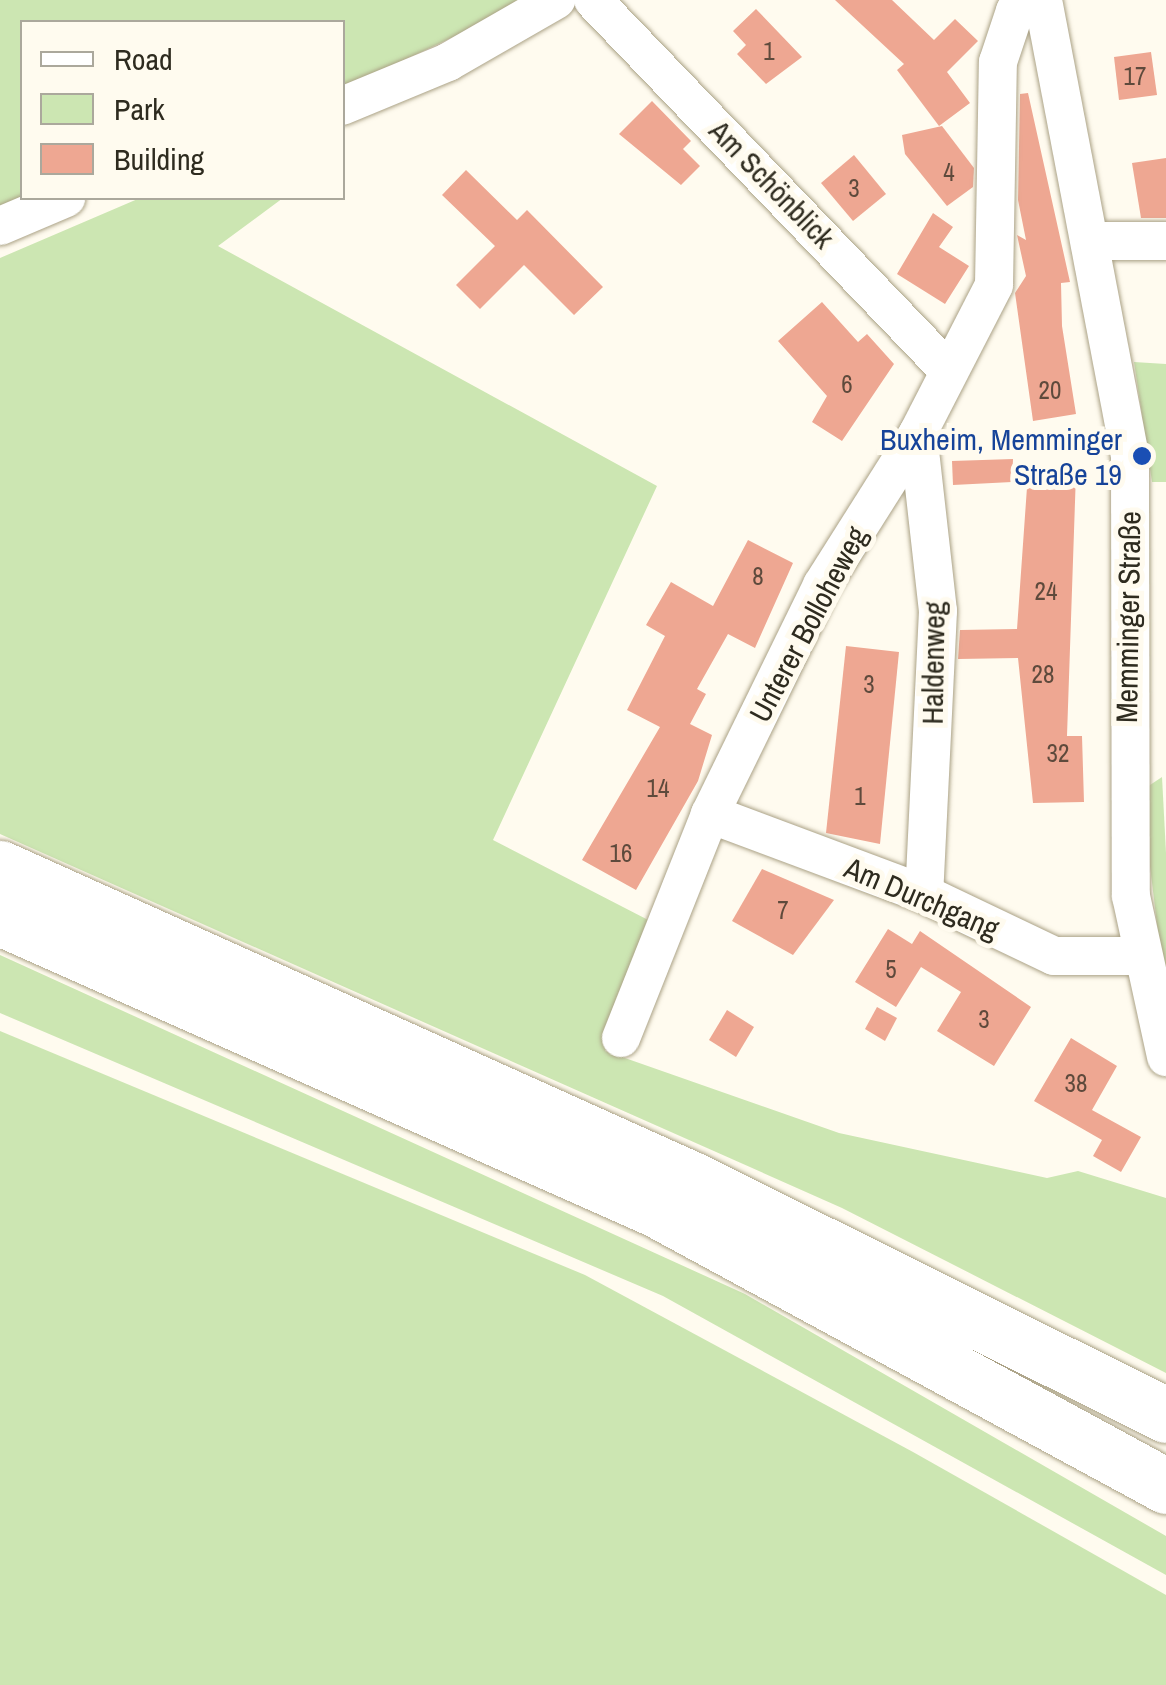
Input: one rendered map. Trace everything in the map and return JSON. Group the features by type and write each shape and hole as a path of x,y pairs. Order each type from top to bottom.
{"highway":[{"path":"0,868 694,1180 1166,1415"},
{"path":"0,918 657,1210 1166,1486"}],"street":[{"path":"345,105 448,62 556,0"},
{"name":"Am Schönblick","path":"593,0 948,371"},
{"name":"Unterer Bolloheweg","path":"621,1038 710,814 822,585 918,433 997,274 993,136 1005,31 1015,10 1043,0"},
{"name":"Memminger Straße","path":"1043,0 1092,241 1131,480 1123,661 1137,956 1166,1057"},
{"path":"0,226 61,200"},
{"path":"1092,241 1166,240"},
{"name":"Haldenweg","path":"918,433 938,612 924,894"},
{"name":"Am Durchgang","path":"710,814 924,894 1054,956 1137,956"}],"green space":[{"path":"0,0 531,0 345,88 345,20 20,20 20,199 0,209"},
{"path":"135,200 280,200 218,246 657,486 493,840 654,923 605,1051 839,1133 1047,1178 1078,1171 1166,1198 1166,1373 842,1208 0,834 0,258"},
{"path":"1134,362 1166,364 1166,482 1152,482"},
{"path":"1162,777 1166,853 1166,999 1141,791"},
{"path":"0,955 745,1294 1166,1536 1166,1575 663,1296 0,1013"},
{"path":"0,1031 585,1275 913,1452 1166,1595 1166,1685 0,1685"}],"building":[{"path":"835,0 892,0 934,40 955,19 978,41 947,72 970,103 939,126 897,70 904,64"},
{"path":"756,9 802,57 766,84 737,54 746,45 733,31"},
{"path":"1151,52 1157,95 1119,100 1114,57"},
{"path":"1028,93 1070,282 1061,283 1062,326 1076,414 1033,421 1015,293 1026,276 1017,235 1026,240 1018,200 1020,94"},
{"path":"652,101 691,141 683,149 700,166 681,185 619,134"},
{"path":"942,126 974,168 973,187 947,206 905,154 902,135"},
{"path":"854,155 886,194 853,221 821,183"},
{"path":"1166,158 1166,218 1141,218 1132,163"},
{"path":"466,170 517,220 527,210 603,287 574,315 524,265 480,309 456,285 495,246 442,195"},
{"path":"933,213 953,227 939,247 969,266 945,304 897,274"},
{"path":"822,302 858,342 867,334 894,364 842,441 812,422 827,396 778,341"},
{"path":"1013,459 1012,482 953,485 952,461"},
{"path":"1028,473 1076,473 1067,736 1082,736 1084,802 1033,803 1018,658 958,659 960,630 1017,629"},
{"path":"748,540 793,563 755,648 728,634 697,689 706,694 690,724 712,735 698,781 636,890 582,860 660,727 627,710 665,636 646,625 671,582 713,606"},
{"path":"846,646 899,652 880,844 826,833"},
{"path":"762,869 834,900 793,955 732,921"},
{"path":"888,929 912,944 920,931 1031,1007 994,1066 937,1031 961,992 921,967 896,1007 855,982"},
{"path":"877,1007 897,1018 885,1041 865,1029"},
{"path":"727,1010 754,1027 736,1057 709,1040"},
{"path":"1071,1038 1117,1066 1092,1110 1141,1137 1121,1172 1093,1156 1102,1140 1034,1101"}],"place":[{"name":"Buxheim, Memminger Straße 19","path":"1142,456"}]}
